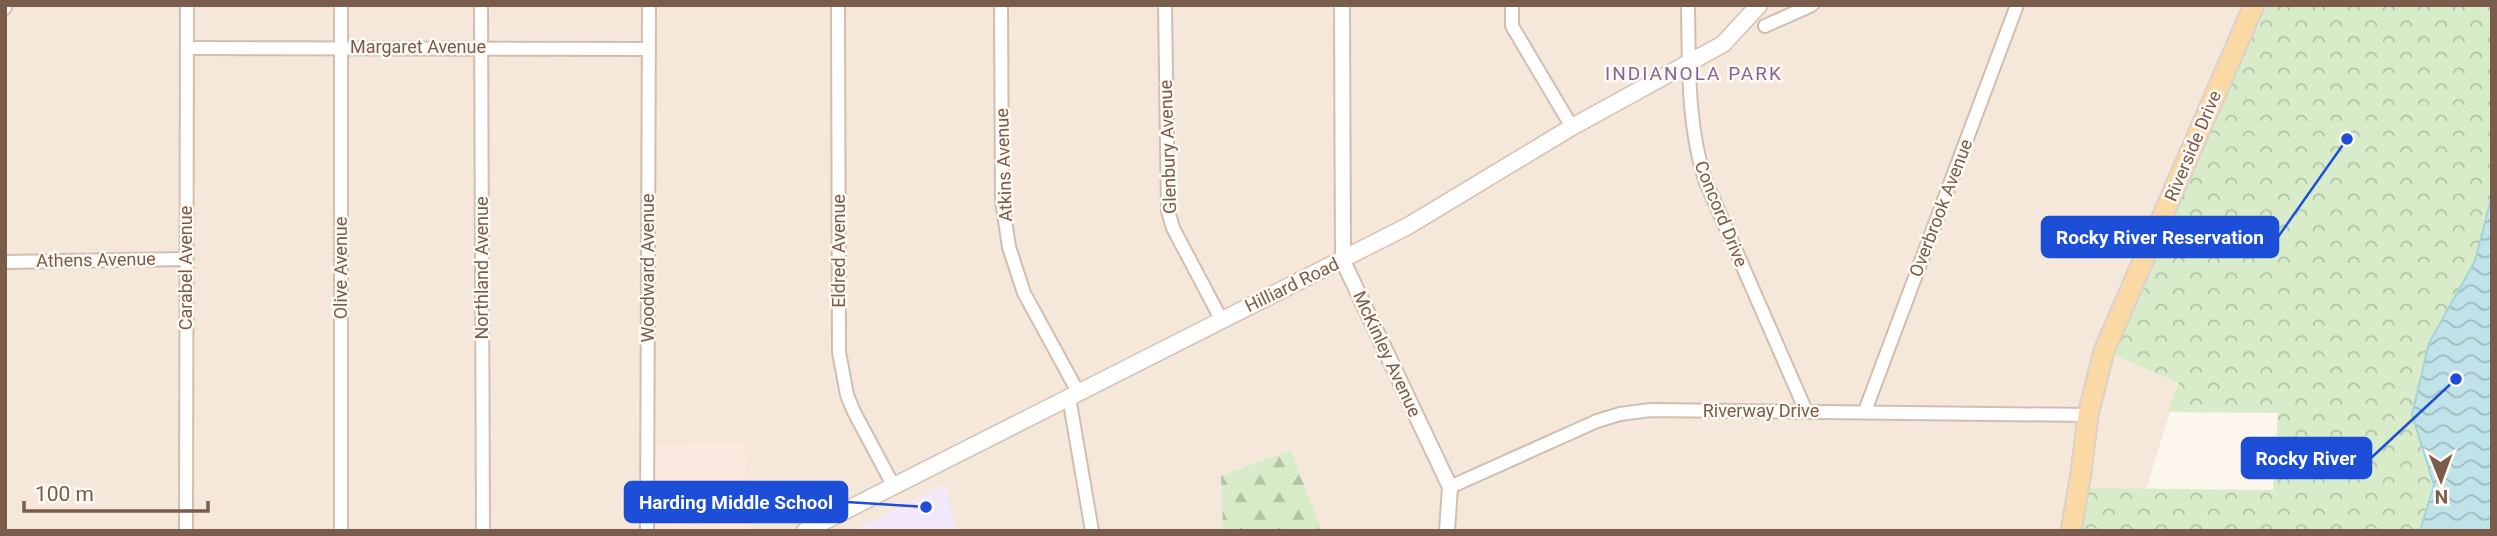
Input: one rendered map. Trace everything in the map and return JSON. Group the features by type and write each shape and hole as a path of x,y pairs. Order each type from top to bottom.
{"main road":[{"name":"Hilliard Road","path":"805,531 1408,226 1572,127 1723,44 1759,5"},
{"name":"Riverside Drive","path":"2071,531 2088,415 2104,351 2254,5"}],"street":[{"name":"Carabel Avenue","path":"186,531 187,5"},
{"name":"Olive Avenue","path":"341,5 341,531"},
{"name":"Northland Avenue","path":"481,5 483,531"},
{"name":"Woodward Avenue","path":"647,531 649,5"},
{"name":"Eldred Avenue","path":"838,5 839,352 847,395 892,485"},
{"name":"Atkins Avenue","path":"1001,5 1002,201 1009,247 1024,293 1073,394 1093,531"},
{"name":"Glenbury Avenue","path":"1165,5 1168,211 1173,228 1222,320"},
{"name":"McKinley Avenue","path":"1342,5 1343,261 1450,487 1447,531"},
{"path":"1512,5 1512,26 1572,127"},
{"name":"Concord Drive","path":"1688,5 1689,64 1697,155 1705,180 1806,411"},
{"path":"1765,26 1812,5"},
{"name":"Overbrook Avenue","path":"1865,411 2017,5"},
{"name":"Margaret Avenue","path":"187,48 649,49"},
{"name":"Athens Avenue","path":"5,262 186,258"},
{"name":"Riverway Drive","path":"1450,487 1597,421 1620,414 1651,410 2088,415"}],"shaded area":[{"path":"5,5 2255,5 2151,273 2140,296 2105,351 2179,383 2146,489 2075,531 1322,531 1291,450 1221,476 1223,531 956,531 945,484 854,531 749,531 743,443 642,531 5,531"},
{"path":"743,442 749,531 642,531 643,443"},
{"path":"946,484 956,531 854,531"}],"green space":[{"path":"2252,5 2492,5 2492,531 2075,531 2081,488 2273,490 2278,413 2167,412 2179,383 2105,351 2140,296 2151,273"},
{"path":"1291,450 1322,531 1223,531 1221,476"}],"water":[{"path":"2492,195 2492,531 2420,531 2434,485 2412,415 2429,343 2475,261"}],"place":[{"name":"Rocky River Reservation","path":"2347,139"},
{"name":"Rocky River","path":"2456,379"},
{"name":"Harding Middle School","path":"926,507"}],"district":[{"name":"INDIANOLA PARK","path":"1694,73"}]}
